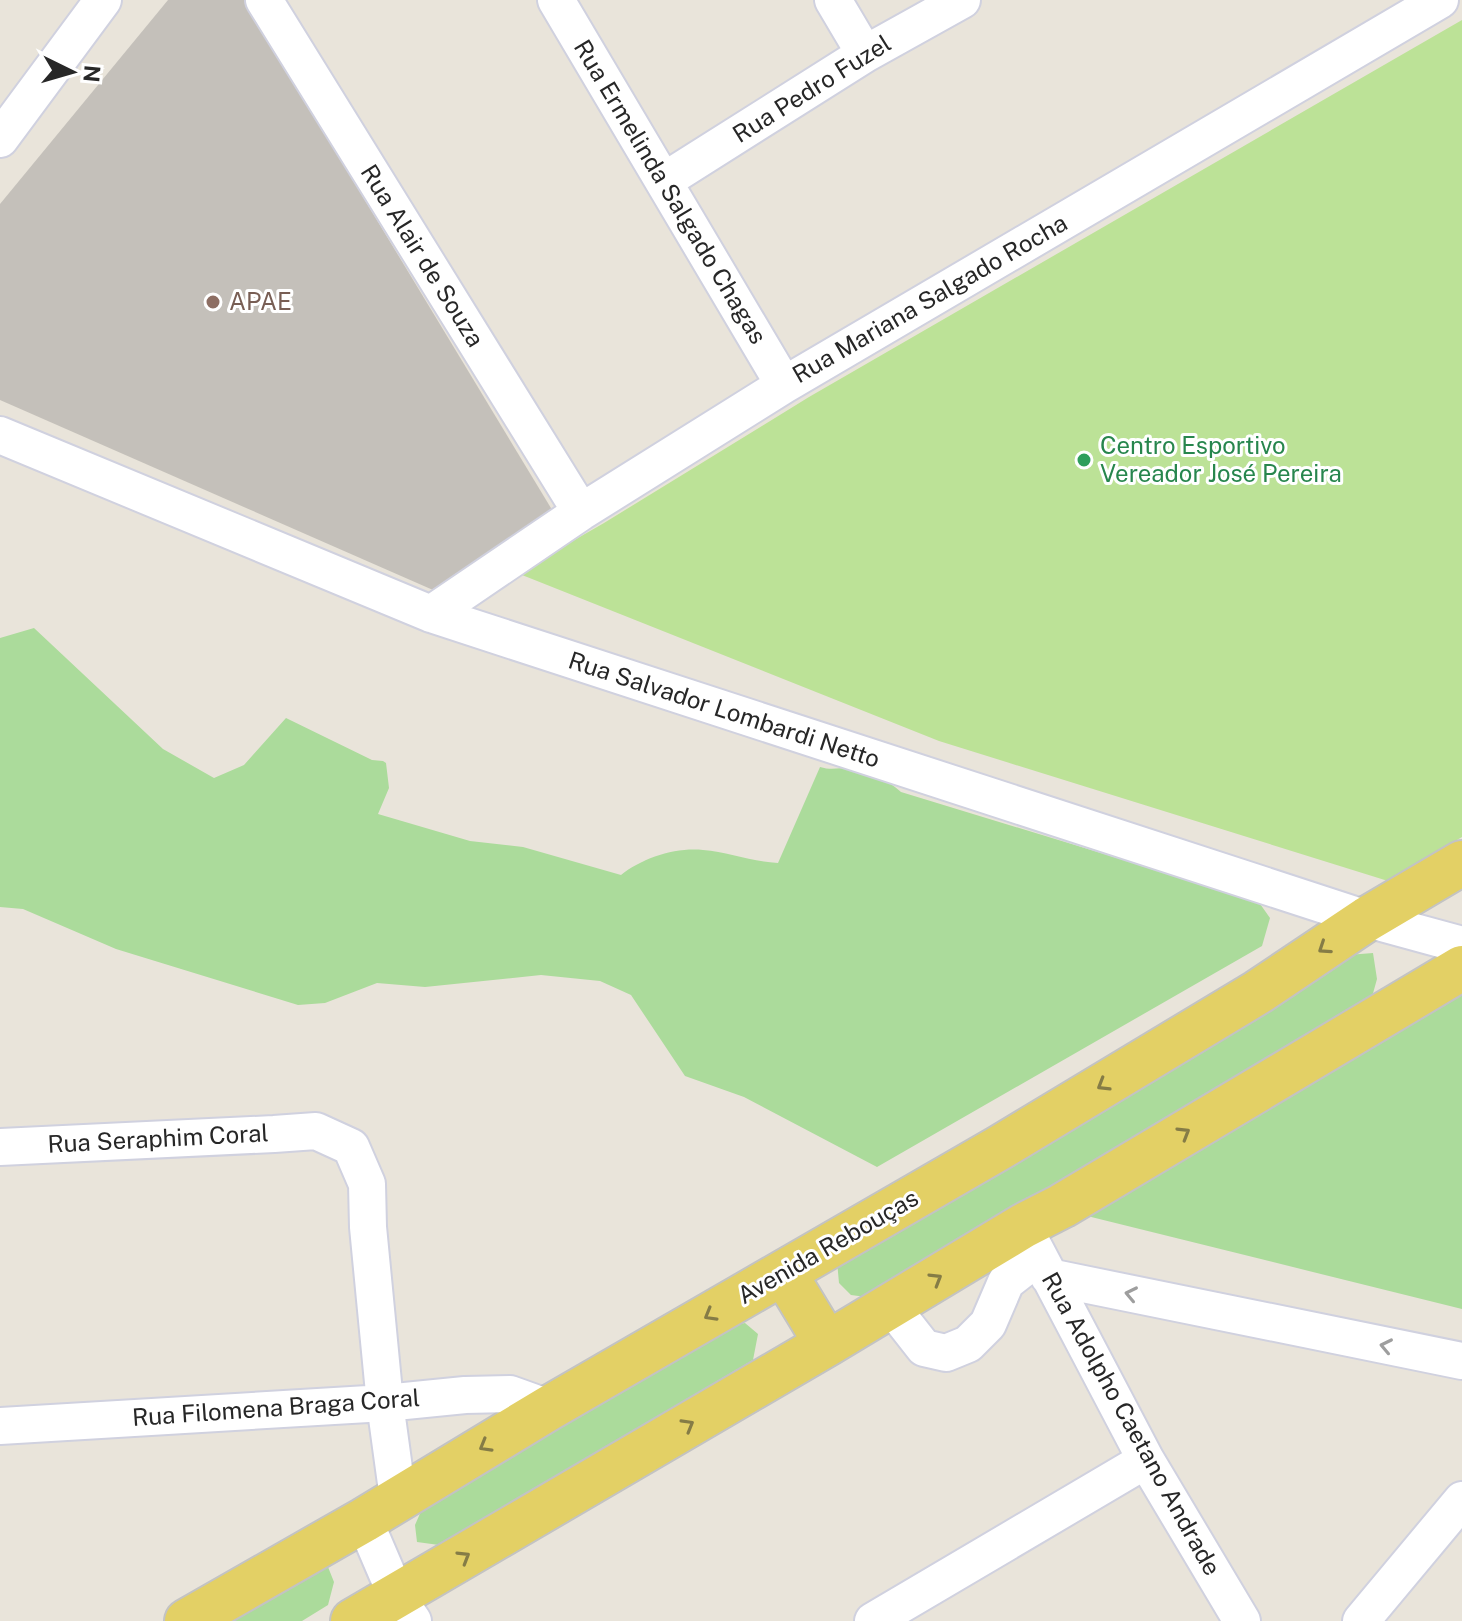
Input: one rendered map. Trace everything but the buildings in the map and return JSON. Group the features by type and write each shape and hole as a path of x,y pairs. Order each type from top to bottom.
{"main road":[{"name":"Avenida Rebouças","path":"187,1621 999,1148 1462,863"},
{"path":"353,1621 405,1609 891,1306 1037,1253 1062,1206 1462,968"},
{"path":"784,1273 827,1344"}],"street":[{"path":"0,139 103,0"},
{"name":"Rua Alair de Souza","path":"264,0 581,512"},
{"name":"Rua Ermelinda Salgado Chagas","path":"556,0 784,385"},
{"path":"833,0 865,54"},
{"name":"Rua Pedro Fuzel","path":"664,181 865,54 962,0"},
{"name":"Rua Mariana Salgado Rocha","path":"431,614 581,512 784,385 1440,0"},
{"name":"Rua Salvador Lombardi Netto","path":"0,435 431,614 1367,919 1462,945"},
{"name":"Rua Seraphim Coral","path":"0,1147 316,1131 351,1147 367,1184 368,1227 385,1403"},
{"path":"891,1306 924,1348 946,1353 968,1344 988,1324 1006,1282 1037,1253 1462,1361"},
{"name":"Rua Adolpho Caetano Andrade","path":"1037,1253 1146,1460 1242,1621"},
{"name":"Rua Filomena Braga Coral","path":"0,1426 385,1403 465,1395 510,1394 549,1408"},
{"path":"385,1403 381,1509 405,1609"},
{"path":"873,1621 1146,1460"},
{"path":"1361,1621 1462,1500"}],"green space":[{"name":"Centro Esportivo Vereador José Pereira","path":"1462,20 1462,837 1388,881 939,741 517,573 809,397"},
{"path":"34,628 163,749 214,778 244,765 286,718 372,760 386,763 389,788 378,814 470,841 523,847 621,875 649,859 682,850 712,851 778,863 820,767 853,768 873,773 901,792 1258,901 1270,918 1262,946 877,1167 744,1097 685,1076 631,995 600,981 541,975 425,987 377,983 325,1003 298,1005 116,949 23,909 0,907 0,638"},
{"path":"1373,953 1377,979 1372,997 866,1297 851,1295 839,1283 837,1261 1348,955"},
{"path":"1462,977 1462,1309 1067,1211"},
{"path":"745,1323 758,1334 753,1360 439,1545 417,1542 415,1525 422,1509 724,1327"},
{"path":"311,1565 328,1567 334,1582 328,1605 302,1621 220,1621"}],"place":[{"name":"APAE","path":"213,302"},
{"name":"Centro Esportivo Vereador José Pereira","path":"1084,460"}]}
